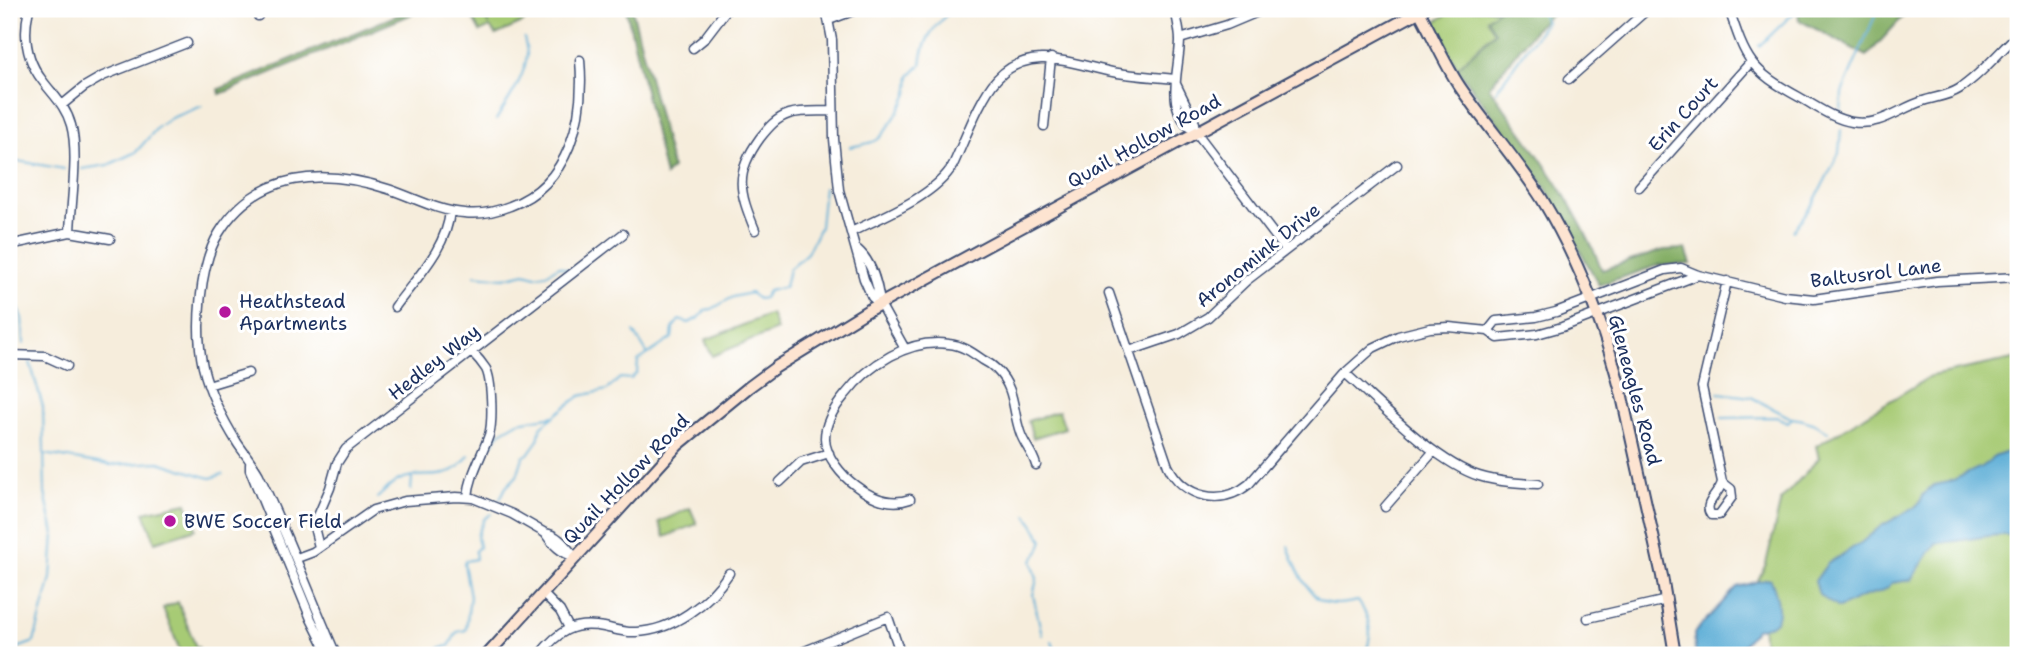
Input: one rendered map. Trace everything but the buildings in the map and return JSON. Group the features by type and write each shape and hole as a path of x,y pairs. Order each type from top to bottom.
{"main road":[{"name":"Quail Hollow Road","path":"486,655 678,445 776,367 880,304 1421,10"},
{"name":"Gleneagles Road","path":"1421,10 1460,86 1517,162 1551,216 1591,298 1619,382 1667,600 1675,655"}],"street":[{"path":"29,9 26,33 29,55 36,71 62,105 71,124 74,142 70,232"},
{"path":"826,9 832,40 833,111 839,190 857,249 865,256 879,293 880,304 905,349"},
{"path":"829,20 858,9"},
{"path":"1175,9 1180,39 1176,81 1195,123 1196,132 1286,250"},
{"path":"1180,39 1217,29 1265,9"},
{"path":"1569,79 1648,9"},
{"path":"1729,9 1750,63 1767,79 1834,116 1852,122 1872,123 1884,120 1916,104 1959,89 2014,38"},
{"path":"693,48 704,39 722,11"},
{"path":"62,105 83,87 103,76 187,43"},
{"path":"853,232 936,185 953,165 990,87 1020,63 1035,58 1051,58 1117,73 1176,81"},
{"path":"1044,126 1051,58"},
{"path":"336,655 297,558 257,471 221,416 208,385 201,356 200,330 208,259 215,238 240,206 253,196 288,181 323,177 385,188 450,211 472,214 497,211 529,197 545,186 564,160 573,136 581,91 580,60"},
{"name":"Erin Court","path":"1639,187 1750,63"},
{"path":"755,230 741,188 743,167 753,148 769,127 783,116 799,112 833,111"},
{"name":"Aronomink Drive","path":"1129,351 1193,327 1208,317 1246,281 1397,165"},
{"path":"395,307 440,244 446,232 450,211"},
{"path":"9,245 70,232 110,239"},
{"name":"Hedley Way","path":"319,547 316,523 341,454 624,234"},
{"name":"Baltusrol Lane","path":"1488,331 1496,321 1536,317 1665,270 1681,268 1698,275 1785,296 1814,299 1937,281 2018,277"},
{"path":"1109,293 1171,473 1186,489 1208,497 1231,495 1249,484 1345,373 1373,348 1414,331 1443,327 1488,331 1498,338 1537,334 1698,275"},
{"path":"1722,482 1702,387 1727,281"},
{"path":"910,499 890,502 872,496 854,485 836,466 825,439 828,421 843,397 867,370 905,349 924,344 952,344 969,351 996,369 1012,394 1020,433 1033,452 1035,465"},
{"path":"468,497 471,480 490,433 491,423 489,379 484,366 472,352"},
{"path":"9,355 45,356 66,366"},
{"path":"208,385 248,373"},
{"path":"1345,373 1450,463 1477,475 1506,482 1538,484"},
{"path":"1385,507 1434,451"},
{"path":"780,482 801,462 829,453"},
{"path":"250,461 250,470 264,505 329,655"},
{"path":"297,558 384,505 468,497 481,500 545,533 552,534 561,540 575,557"},
{"path":"539,655 556,636 569,628 590,625 628,632 653,629 680,618 708,599 729,573"},
{"path":"543,594 560,611 569,628"},
{"path":"1588,618 1667,600"},
{"path":"795,655 888,617 901,655"}],"green space":[{"path":"412,9 424,9 220,94 219,89"},
{"path":"482,9 522,9 526,17 524,22 496,35 490,27 480,32 473,19 483,14 489,25"},
{"path":"626,9 632,9 672,168 665,176"},
{"path":"1455,9 1499,9 1487,19 1495,31 1457,68 1435,22"},
{"path":"1499,9 1556,9 1536,28 1489,87 1566,197 1602,270 1664,250 1686,249 1691,264 1659,265 1599,285 1544,185 1457,68 1495,32 1487,19"},
{"path":"1798,9 1910,9 1867,56 1799,20"},
{"path":"771,314 777,330 712,356 705,340"},
{"path":"2018,358 2018,655 1764,655 1762,620 1747,602 1766,564 1781,500 1819,458 1816,446 1931,376"},
{"path":"1059,411 1065,428 1033,438 1028,421"},
{"name":"BWE Soccer Field","path":"187,503 196,529 155,542 144,512"},
{"path":"690,508 697,524 665,537 659,522"},
{"path":"178,602 200,653 193,655 189,649 181,653 163,608"}],"water":[{"path":"2018,448 2018,536 1997,535 1936,543 1911,580 1892,583 1883,590 1838,608 1819,595 1815,581 1827,564 1862,542 1881,526 1914,508 1934,485 1949,482 1981,467 1994,457"},
{"path":"1771,580 1777,600 1776,621 1756,629 1735,655 1695,655 1694,633 1737,587"}],"waterway":[{"path":"850,147 874,141 885,132 906,97 910,76 921,65 924,48 931,33 954,9"},
{"path":"1496,91 1546,22 1539,9"},
{"path":"1759,46 1798,9"},
{"path":"1841,113 1842,93 1878,9"},
{"path":"496,120 523,72 527,54 524,38"},
{"path":"82,169 108,165 136,152 158,127 171,118 202,106"},
{"path":"1793,231 1814,202 1839,153 1841,130"},
{"path":"9,162 64,169"},
{"path":"500,499 506,487 517,476 523,457 538,440 541,427 580,396 607,390 620,378 631,379 637,373 638,361 672,338 673,328 679,320 689,323 700,317 705,310 733,297 750,293 758,299 764,298 768,291 785,287 789,269 807,253 820,227 824,187"},
{"path":"475,275 504,278 525,273 536,276 546,274 559,266 567,269"},
{"path":"9,281 22,318 24,344"},
{"path":"634,332 647,353"},
{"path":"9,651 34,642 51,578 54,534 45,493 43,407 30,362"},
{"path":"1719,393 1751,397 1791,418"},
{"path":"493,444 499,433 518,422 554,416"},
{"path":"1722,418 1776,417 1788,422 1792,418 1811,422 1828,432"},
{"path":"44,454 110,465 159,462 211,478 223,474"},
{"path":"377,498 399,480 452,471 469,455"},
{"path":"411,490 412,478"},
{"path":"427,655 436,654 441,647 449,646 457,632 466,630 470,596 464,564 465,561 476,559 478,533 484,519 491,514"},
{"path":"1027,515 1043,540 1032,561 1037,579 1033,595 1042,635"},
{"path":"1288,546 1302,578 1318,599 1333,604 1358,601 1366,614 1369,627 1365,655"},
{"path":"1052,641 1056,655"}],"place":[{"name":"Heathstead Apartments","path":"225,312"},
{"name":"BWE Soccer Field","path":"170,521"}]}
